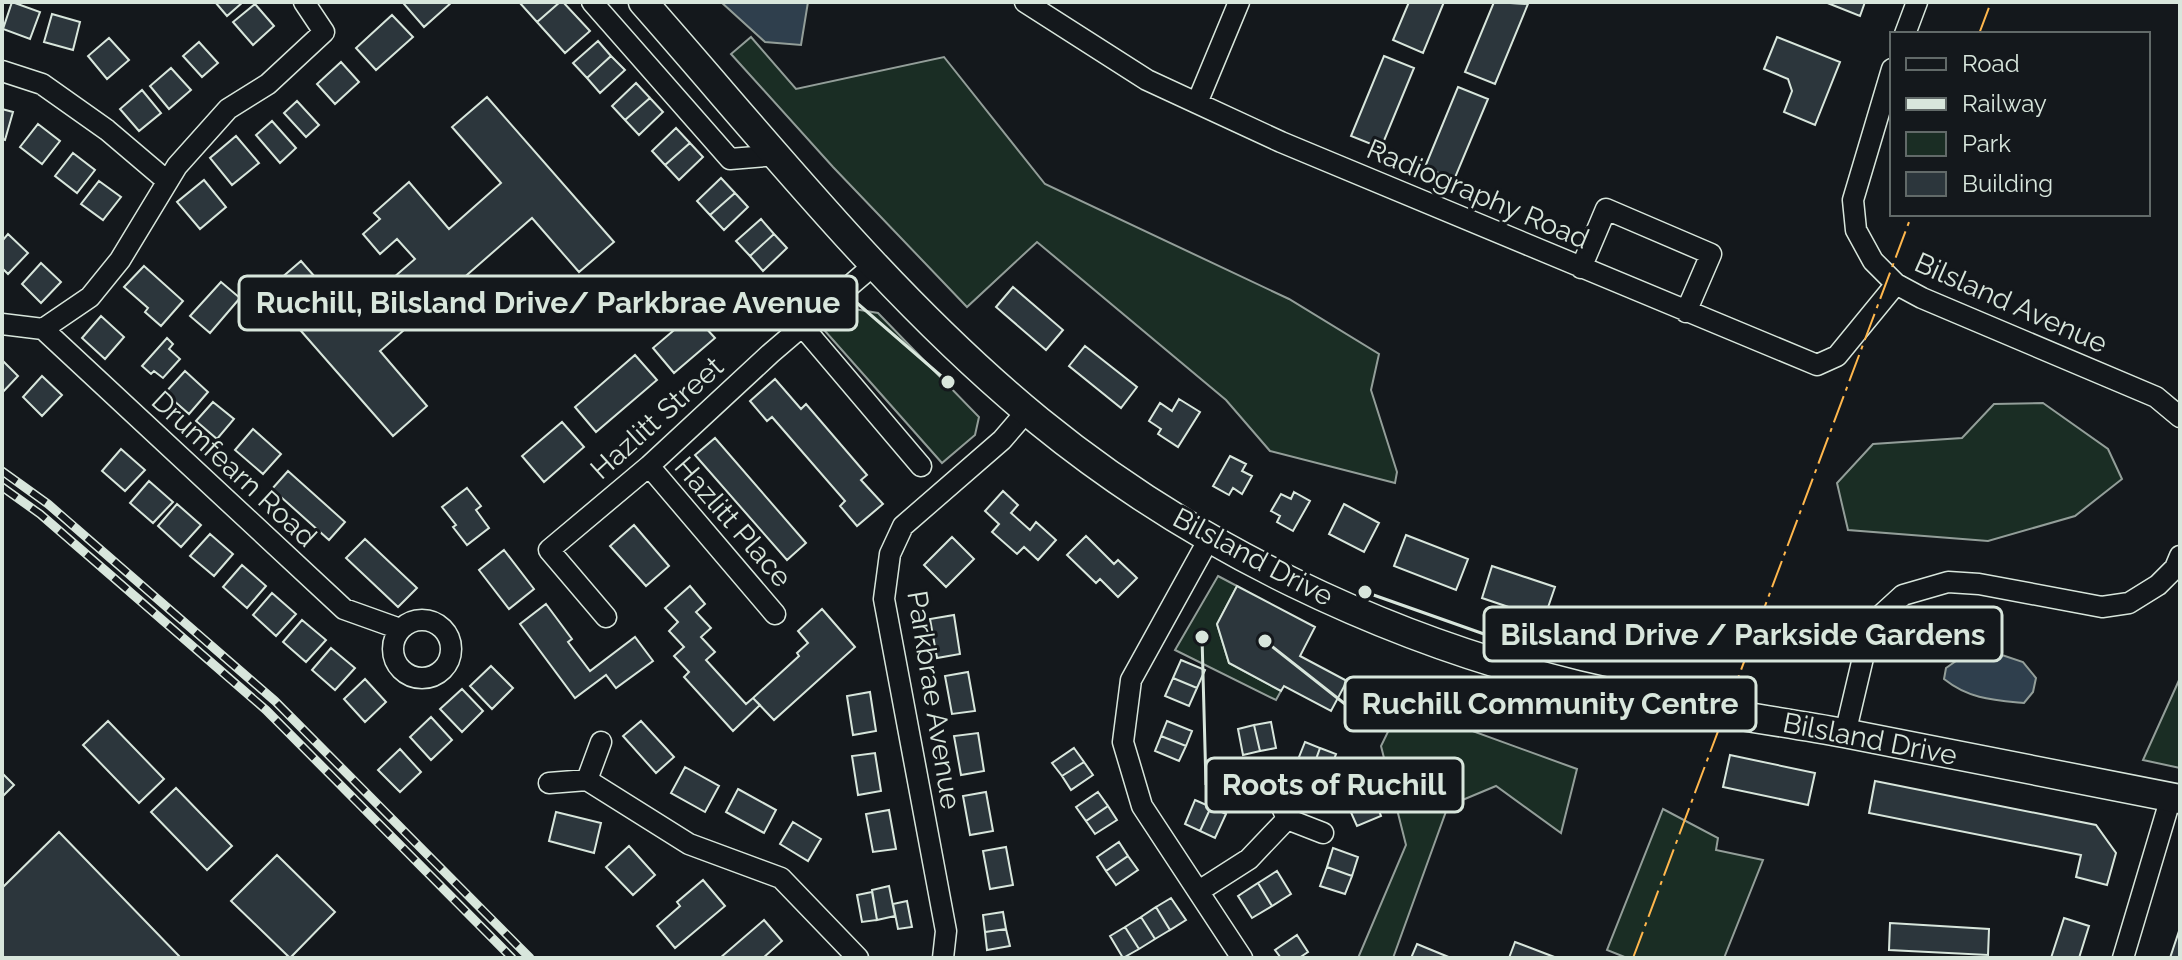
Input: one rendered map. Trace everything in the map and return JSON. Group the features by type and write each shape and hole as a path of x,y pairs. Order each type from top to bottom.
{"main road":[{"name":"Bilsland Drive","path":"643,2 874,265 942,336 1027,411 1107,472 1210,537 1290,580 1365,616 1454,649 1580,686 2176,798"}],"street":[{"path":"2,324 43,329 90,297 120,260 167,181 228,109 268,84 324,32 304,2"},
{"path":"592,2 730,159 778,155"},
{"name":"Radiography Road","path":"1026,2 1147,80 1281,142 1817,365 1837,356 1896,284"},
{"path":"1197,103 1239,2"},
{"path":"1906,32 1917,2"},
{"path":"2,71 42,84 107,130 167,181"},
{"name":"Bilsland Avenue","path":"1890,76 1853,200 1856,230 1873,261 1896,284 1922,298 2156,397 2180,417"},
{"path":"1581,268 1606,209 1711,254 1686,312"},
{"name":"Hazlitt Street","path":"606,617 549,550 649,466 771,353 874,265"},
{"path":"803,327 921,466"},
{"name":"Drumfearn Road","path":"43,329 344,609 400,629"},
{"name":"Parkbrae Avenue","path":"943,958 946,931 884,599 890,554 903,526 1002,440 1027,411"},
{"name":"Hazlitt Place","path":"649,466 775,614"},
{"path":"1210,537 1131,680 1123,742 1142,806 1242,958"},
{"path":"1845,734 1867,641 1880,616 1903,595 1948,582 1979,584 2102,607 2129,603 2158,585 2175,568 2180,556"},
{"path":"587,780 601,742"},
{"path":"549,783 587,780 689,844 781,878 858,958"},
{"path":"1272,784 1287,819 1323,833"},
{"path":"2123,958 2176,798"},
{"path":"1199,891 1249,859 1287,819"}],"green space":[{"path":"751,37 796,89 944,57 1045,184 1289,299 1379,354 1371,390 1397,472 1395,483 1270,451 1226,400 1037,242 967,307 833,167 731,54"},
{"path":"848,308 878,313 979,417 975,435 942,463 825,331"},
{"path":"2043,403 2108,449 2122,479 2075,516 1988,541 1848,530 1837,483 1873,444 1962,438 1994,404"},
{"path":"1218,576 1237,586 1217,624 1229,663 1281,691 1276,700 1175,650"},
{"path":"2180,678 2180,768 2143,760"},
{"path":"1401,705 1577,769 1561,833 1496,786 1448,806 1393,958 1358,958 1406,845 1381,746"},
{"path":"1663,809 1718,838 1716,850 1763,860 1724,958 1627,958 1607,950"}],"water":[{"path":"721,2 808,2 801,45 765,42"},
{"path":"1996,653 2023,662 2036,678 2033,692 2024,703 1972,695 1944,679 1946,668 1966,654"}],"building":[{"path":"12,2 40,12 30,39 3,29"},
{"path":"215,2 243,2 227,16"},
{"path":"452,2 424,27 404,4"},
{"path":"519,2 560,2 537,22"},
{"path":"560,2 590,31 565,53 537,22"},
{"path":"1409,2 1444,2 1423,53 1393,40"},
{"path":"1494,2 1528,4 1495,84 1465,72"},
{"path":"1825,2 1865,2 1860,16"},
{"path":"255,4 274,26 253,45 233,22"},
{"path":"52,14 80,22 73,50 44,42"},
{"path":"392,15 413,37 376,70 356,48"},
{"path":"1777,37 1840,62 1815,125 1784,112 1792,91 1788,79 1764,69"},
{"path":"109,38 129,60 107,79 88,56"},
{"path":"598,41 611,56 587,78 573,63"},
{"path":"199,42 218,63 202,77 183,56"},
{"path":"611,56 625,70 600,93 587,78"},
{"path":"1384,56 1414,68 1381,148 1351,136"},
{"path":"341,62 359,82 335,104 317,84"},
{"path":"171,68 191,90 169,109 150,86"},
{"path":"636,83 650,98 625,120 612,106"},
{"path":"1458,87 1488,99 1454,180 1425,167"},
{"path":"142,90 161,113 139,131 120,109"},
{"path":"487,97 614,242 579,272 532,218 380,351 427,406 393,436 266,291 301,261 349,316 415,259 397,239 380,254 363,234 380,219 374,213 409,182 449,229 501,183 452,127"},
{"path":"650,98 663,112 639,135 625,120"},
{"path":"297,101 319,125 306,137 284,113"},
{"path":"2,109 13,112 5,140 2,139"},
{"path":"272,121 296,148 280,163 256,135"},
{"path":"38,124 60,141 42,164 20,147"},
{"path":"676,128 690,143 665,165 652,151"},
{"path":"236,136 259,163 232,185 210,158"},
{"path":"690,143 703,157 679,180 665,165"},
{"path":"73,153 95,170 77,193 55,176"},
{"path":"721,178 735,193 710,215 697,201"},
{"path":"204,180 226,207 200,229 177,202"},
{"path":"99,181 121,197 103,220 81,204"},
{"path":"735,193 748,207 724,230 710,215"},
{"path":"761,219 774,234 750,256 736,241"},
{"path":"8,234 28,253 8,274 2,268 2,241"},
{"path":"774,234 787,248 763,271 750,256"},
{"path":"41,263 61,282 41,303 22,284"},
{"path":"144,266 183,301 161,326 145,312 148,308 124,287"},
{"path":"221,282 240,298 210,333 190,316"},
{"path":"1013,287 1063,330 1046,350 996,307"},
{"path":"693,314 715,338 674,373 653,348"},
{"path":"101,316 124,337 105,359 82,338"},
{"path":"167,338 173,344 169,349 180,359 163,378 154,371 151,374 142,366"},
{"path":"1085,346 1137,387 1121,408 1069,366"},
{"path":"635,355 657,380 596,432 575,407"},
{"path":"2,360 18,376 2,393"},
{"path":"185,371 208,392 189,414 165,393"},
{"path":"42,376 62,395 42,416 23,397"},
{"path":"775,379 801,409 806,404 867,475 861,480 883,504 857,526 840,506 845,501 772,417 767,421 750,401"},
{"path":"1179,399 1200,412 1178,447 1158,434 1161,429 1149,421 1160,403 1172,411"},
{"path":"213,402 234,419 217,439 196,421"},
{"path":"562,422 584,447 544,482 522,456"},
{"path":"253,429 281,454 263,474 235,450"},
{"path":"715,438 806,543 787,560 695,455"},
{"path":"121,449 145,470 125,491 102,471"},
{"path":"1230,456 1246,464 1242,471 1252,476 1242,494 1233,488 1229,495 1213,486"},
{"path":"288,471 345,522 329,540 272,489"},
{"path":"149,481 173,502 153,523 130,503"},
{"path":"467,488 481,506 476,510 489,528 467,545 442,507"},
{"path":"1003,491 1018,505 1011,513 1030,530 1036,522 1056,540 1038,560 1024,547 1017,554 992,532 999,524 985,511"},
{"path":"1294,492 1310,501 1293,531 1277,522 1280,516 1271,511 1281,494 1291,499"},
{"path":"177,504 201,525 181,547 158,526"},
{"path":"1344,504 1379,523 1364,552 1329,534"},
{"path":"634,525 669,566 646,586 610,546"},
{"path":"210,534 233,554 214,576 190,556"},
{"path":"1406,535 1468,559 1456,590 1394,566"},
{"path":"1086,536 1114,564 1118,560 1137,578 1118,597 1100,579 1096,583 1067,555"},
{"path":"952,537 974,559 946,587 924,565"},
{"path":"365,539 417,588 398,607 346,558"},
{"path":"504,550 534,589 509,609 479,570"},
{"path":"242,565 266,586 247,608 223,587"},
{"path":"1492,566 1555,587 1544,619 1482,598"},
{"path":"690,586 705,604 696,612 711,628 701,637 715,652 706,660 746,704 753,698 760,705 733,731 684,677 689,672 674,656 684,647 669,631 678,622 665,608"},
{"path":"1237,586 1315,627 1300,656 1347,681 1331,711 1284,686 1281,691 1229,663 1217,624"},
{"path":"272,593 296,614 276,636 253,615"},
{"path":"546,604 572,639 568,642 590,671 635,637 653,661 616,688 606,675 575,698 520,624"},
{"path":"822,609 855,647 774,720 753,698 799,656 797,653 808,643 798,631"},
{"path":"954,615 960,654 937,658 930,619"},
{"path":"302,620 326,640 306,662 283,642"},
{"path":"331,648 355,668 335,690 312,670"},
{"path":"1181,660 1205,670 1197,688 1173,678"},
{"path":"491,666 513,688 492,709 470,686"},
{"path":"968,672 975,711 952,714 945,676"},
{"path":"1173,678 1197,688 1189,706 1165,696"},
{"path":"365,679 386,702 365,722 344,699"},
{"path":"462,689 483,711 462,732 440,709"},
{"path":"870,692 876,731 853,735 847,696"},
{"path":"431,717 452,740 431,760 410,737"},
{"path":"108,721 164,779 139,803 83,745"},
{"path":"641,721 674,757 656,773 623,736"},
{"path":"1167,721 1192,731 1186,746 1161,736"},
{"path":"1271,722 1276,748 1260,751 1254,725"},
{"path":"1254,725 1260,751 1243,755 1238,729"},
{"path":"978,733 984,771 961,775 954,736"},
{"path":"1161,736 1186,746 1179,761 1155,751"},
{"path":"1305,742 1320,748 1311,773 1295,767"},
{"path":"1074,748 1084,762 1062,776 1052,763"},
{"path":"1320,748 1336,754 1326,779 1311,773"},
{"path":"400,749 421,772 400,792 378,770"},
{"path":"875,753 881,791 858,795 852,756"},
{"path":"1730,755 1815,773 1808,805 1723,787"},
{"path":"1084,762 1093,775 1071,790 1062,776"},
{"path":"685,767 719,786 705,812 671,793"},
{"path":"2,773 14,785 2,797"},
{"path":"1875,781 2096,825 2116,853 2107,885 2076,877 2081,855 1869,813"},
{"path":"176,788 232,846 207,870 151,812"},
{"path":"738,789 776,810 764,833 726,812"},
{"path":"986,792 993,831 970,835 963,796"},
{"path":"1098,792 1108,806 1086,821 1076,807"},
{"path":"1374,798 1381,816 1357,826 1349,808"},
{"path":"1195,800 1211,807 1200,831 1185,824"},
{"path":"1108,806 1117,820 1095,834 1086,821"},
{"path":"1211,807 1226,814 1215,838 1200,831"},
{"path":"889,810 896,849 873,852 866,814"},
{"path":"556,812 601,823 594,853 549,841"},
{"path":"793,822 821,839 808,861 780,844"},
{"path":"59,832 181,958 2,958 2,888"},
{"path":"1119,842 1128,856 1106,871 1097,857"},
{"path":"629,846 655,875 633,895 606,867"},
{"path":"1006,847 1013,885 990,889 983,851"},
{"path":"1333,848 1358,857 1352,876 1327,867"},
{"path":"277,855 335,912 290,958 231,901"},
{"path":"1128,856 1138,870 1116,885 1106,871"},
{"path":"1327,867 1352,876 1345,894 1320,886"},
{"path":"1277,871 1291,894 1272,906 1258,883"},
{"path":"703,880 725,906 675,948 657,926 680,906 677,902"},
{"path":"1258,883 1272,906 1252,918 1238,896"},
{"path":"889,886 895,916 877,920 872,890"},
{"path":"872,892 877,920 862,922 857,895"},
{"path":"1171,898 1186,920 1170,930 1156,907"},
{"path":"907,901 912,927 898,929 893,904"},
{"path":"1156,907 1170,930 1155,939 1141,917"},
{"path":"1003,912 1006,929 985,932 983,915"},
{"path":"1141,917 1155,939 1139,949 1125,927"},
{"path":"2064,918 2089,926 2079,958 2051,958"},
{"path":"764,920 782,941 763,958 720,958"},
{"path":"1890,923 1989,929 1988,955 1889,950"},
{"path":"1125,927 1139,949 1123,958 1110,936"},
{"path":"2180,928 2180,958 2170,958"},
{"path":"1006,929 1010,946 987,950 985,932"},
{"path":"1297,935 1308,952 1299,958 1281,958 1275,950"},
{"path":"1515,942 1557,958 1509,958"},
{"path":"1417,944 1451,958 1411,958"}],"railway":[{"path":"2,471 48,504 275,701 530,958"},
{"path":"2,487 40,514 266,710 512,958"}],"power":[{"path":"1980,32 1991,2"},
{"path":"1633,958 1911,216"}],"place":[{"name":"Ruchill, Bilsland Drive/ Parkbrae Avenue","path":"948,382"},
{"name":"Bilsland Drive / Parkside Gardens","path":"1365,592"},
{"name":"Roots of Ruchill","path":"1202,637"},
{"name":"Ruchill Community Centre","path":"1265,641"}]}
